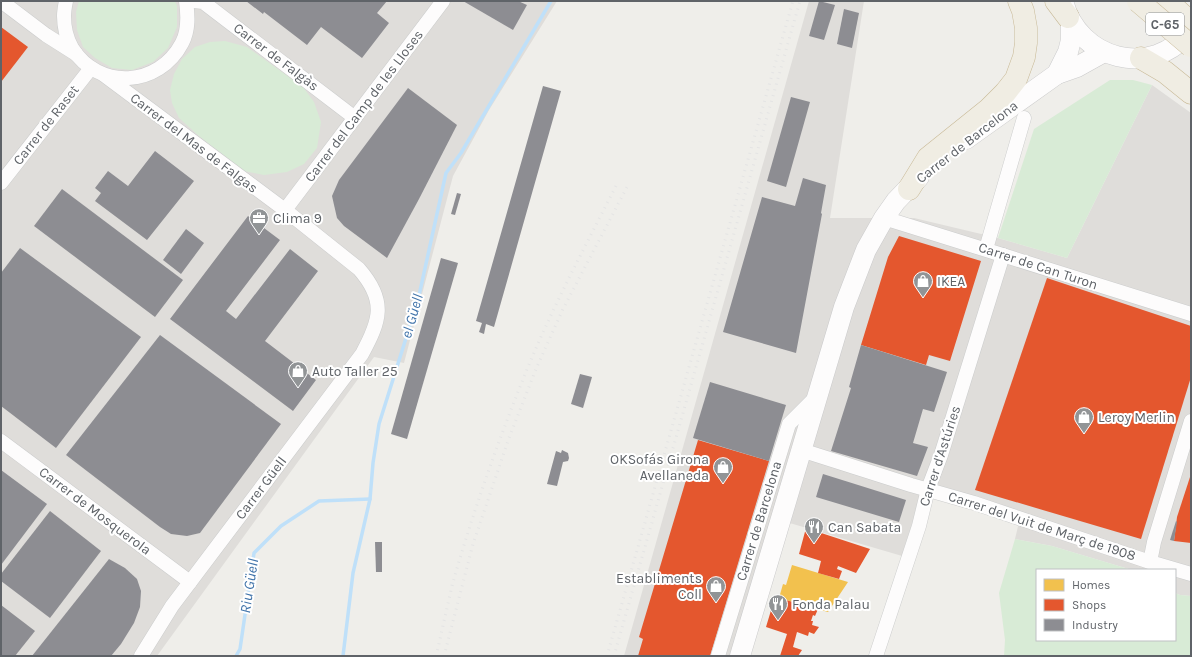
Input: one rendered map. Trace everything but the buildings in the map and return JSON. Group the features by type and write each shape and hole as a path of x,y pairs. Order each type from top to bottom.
{"highway":[{"path":"908,188 928,158 989,109 1016,79 1024,57 1026,43 1026,28 1023,11 1019,1"},
{"name":"C-65","path":"1138,1 1191,46"},
{"name":"C-65","path":"1167,1 1191,23"},
{"path":"1141,58 1165,72 1191,93"}],"main road":[{"name":"Carrer de Barcelona","path":"1057,74 1068,52 1071,40 1064,10"},
{"path":"1064,10 1077,32 1087,42 1104,52 1125,58 1141,58 1156,55 1168,50 1179,43 1191,30"},
{"name":"Carrer de Barcelona","path":"740,656 844,307 866,250 884,218 896,201 908,188 957,146 1057,74 1077,67 1104,52"}],"street":[{"path":"66,1 64,16 65,32 69,43 77,55"},
{"path":"1,2 46,35 77,55 91,68 104,75 117,78 138,78 157,71 169,62 182,43 186,32 188,13 186,1"},
{"name":"Carrer de Falgàs","path":"194,1 203,2 355,118"},
{"name":"Carrer del Camp de les Lloses","path":"285,210 443,1"},
{"name":"Carrer de Raset","path":"1,182 91,68"},
{"name":"Carrer del Mas de Falgas","path":"104,75 285,210"},
{"path":"986,249 1024,118"},
{"name":"Carrer Güell","path":"141,656 172,606 362,354 373,333 378,319 374,290 369,280 359,269 285,210"},
{"name":"Carrer de Can Turon","path":"884,218 1191,314"},
{"name":"Carrer d'Astúries","path":"876,656 919,526 928,489 941,455 1003,255"},
{"name":"Carrer de Barcelona","path":"718,656 789,424 817,396"},
{"path":"1150,562 1191,421"},
{"name":"Carrer de Mosquerola","path":"1,441 190,582"},
{"name":"Carrer del Vuit de Març de 1908","path":"802,450 974,503 1174,569"},
{"name":"Carrer del Vuit de Març de 1908","path":"1176,570 1191,574"}],"shaded area":[{"path":"1,1 557,1 489,110 453,176 404,363 374,357 157,656 1,656"},
{"path":"809,1 864,1 830,218 914,218 998,238 1067,258 1152,85 1191,113 1191,596 1176,593 1176,569 1129,569 1052,546 1015,539 1020,518 931,490 909,558 776,519 736,656 624,656"}],"green space":[{"path":"79,1 175,1 177,6 177,27 168,48 153,62 132,70 112,68 95,58 83,47 77,30 76,12"},
{"path":"225,41 247,47 303,87 314,102 321,122 317,148 304,164 287,172 264,175 244,171 199,136 179,118 172,103 170,90 174,74 182,59 195,47 210,42"},
{"path":"1110,80 1133,80 1152,85 1067,258 998,238 1034,129"},
{"path":"1015,539 1052,546 1129,569 1036,569 1036,641 1176,641 1176,593 1191,596 1191,656 1004,656 1005,640 999,593"}],"waterway":[{"name":"el Güell","path":"343,656 353,573 370,499 373,463 379,424 418,300 446,173 461,153 551,1"},
{"name":"Riu Güell","path":"236,656 240,649 254,553 281,526 319,501 370,499"}],"railway":[{"path":"607,656 793,1"},
{"path":"614,656 800,1"},
{"path":"436,656 453,582 461,555 478,501 507,420 549,320 618,182"},
{"path":"444,656 473,544 509,438 536,369 563,309 627,187"}],"place":[{"name":"Clima 9","path":"259,235"},
{"name":"IKEA","path":"923,298"},
{"name":"Auto Taller 25","path":"298,388"},
{"name":"Leroy Merlin","path":"1084,434"},
{"name":"OKSofás Girona Avellaneda","path":"723,484"},
{"name":"Can Sabata","path":"814,544"},
{"name":"Establiments Coll","path":"716,603"},
{"name":"Fonda Palau","path":"778,621"}]}
